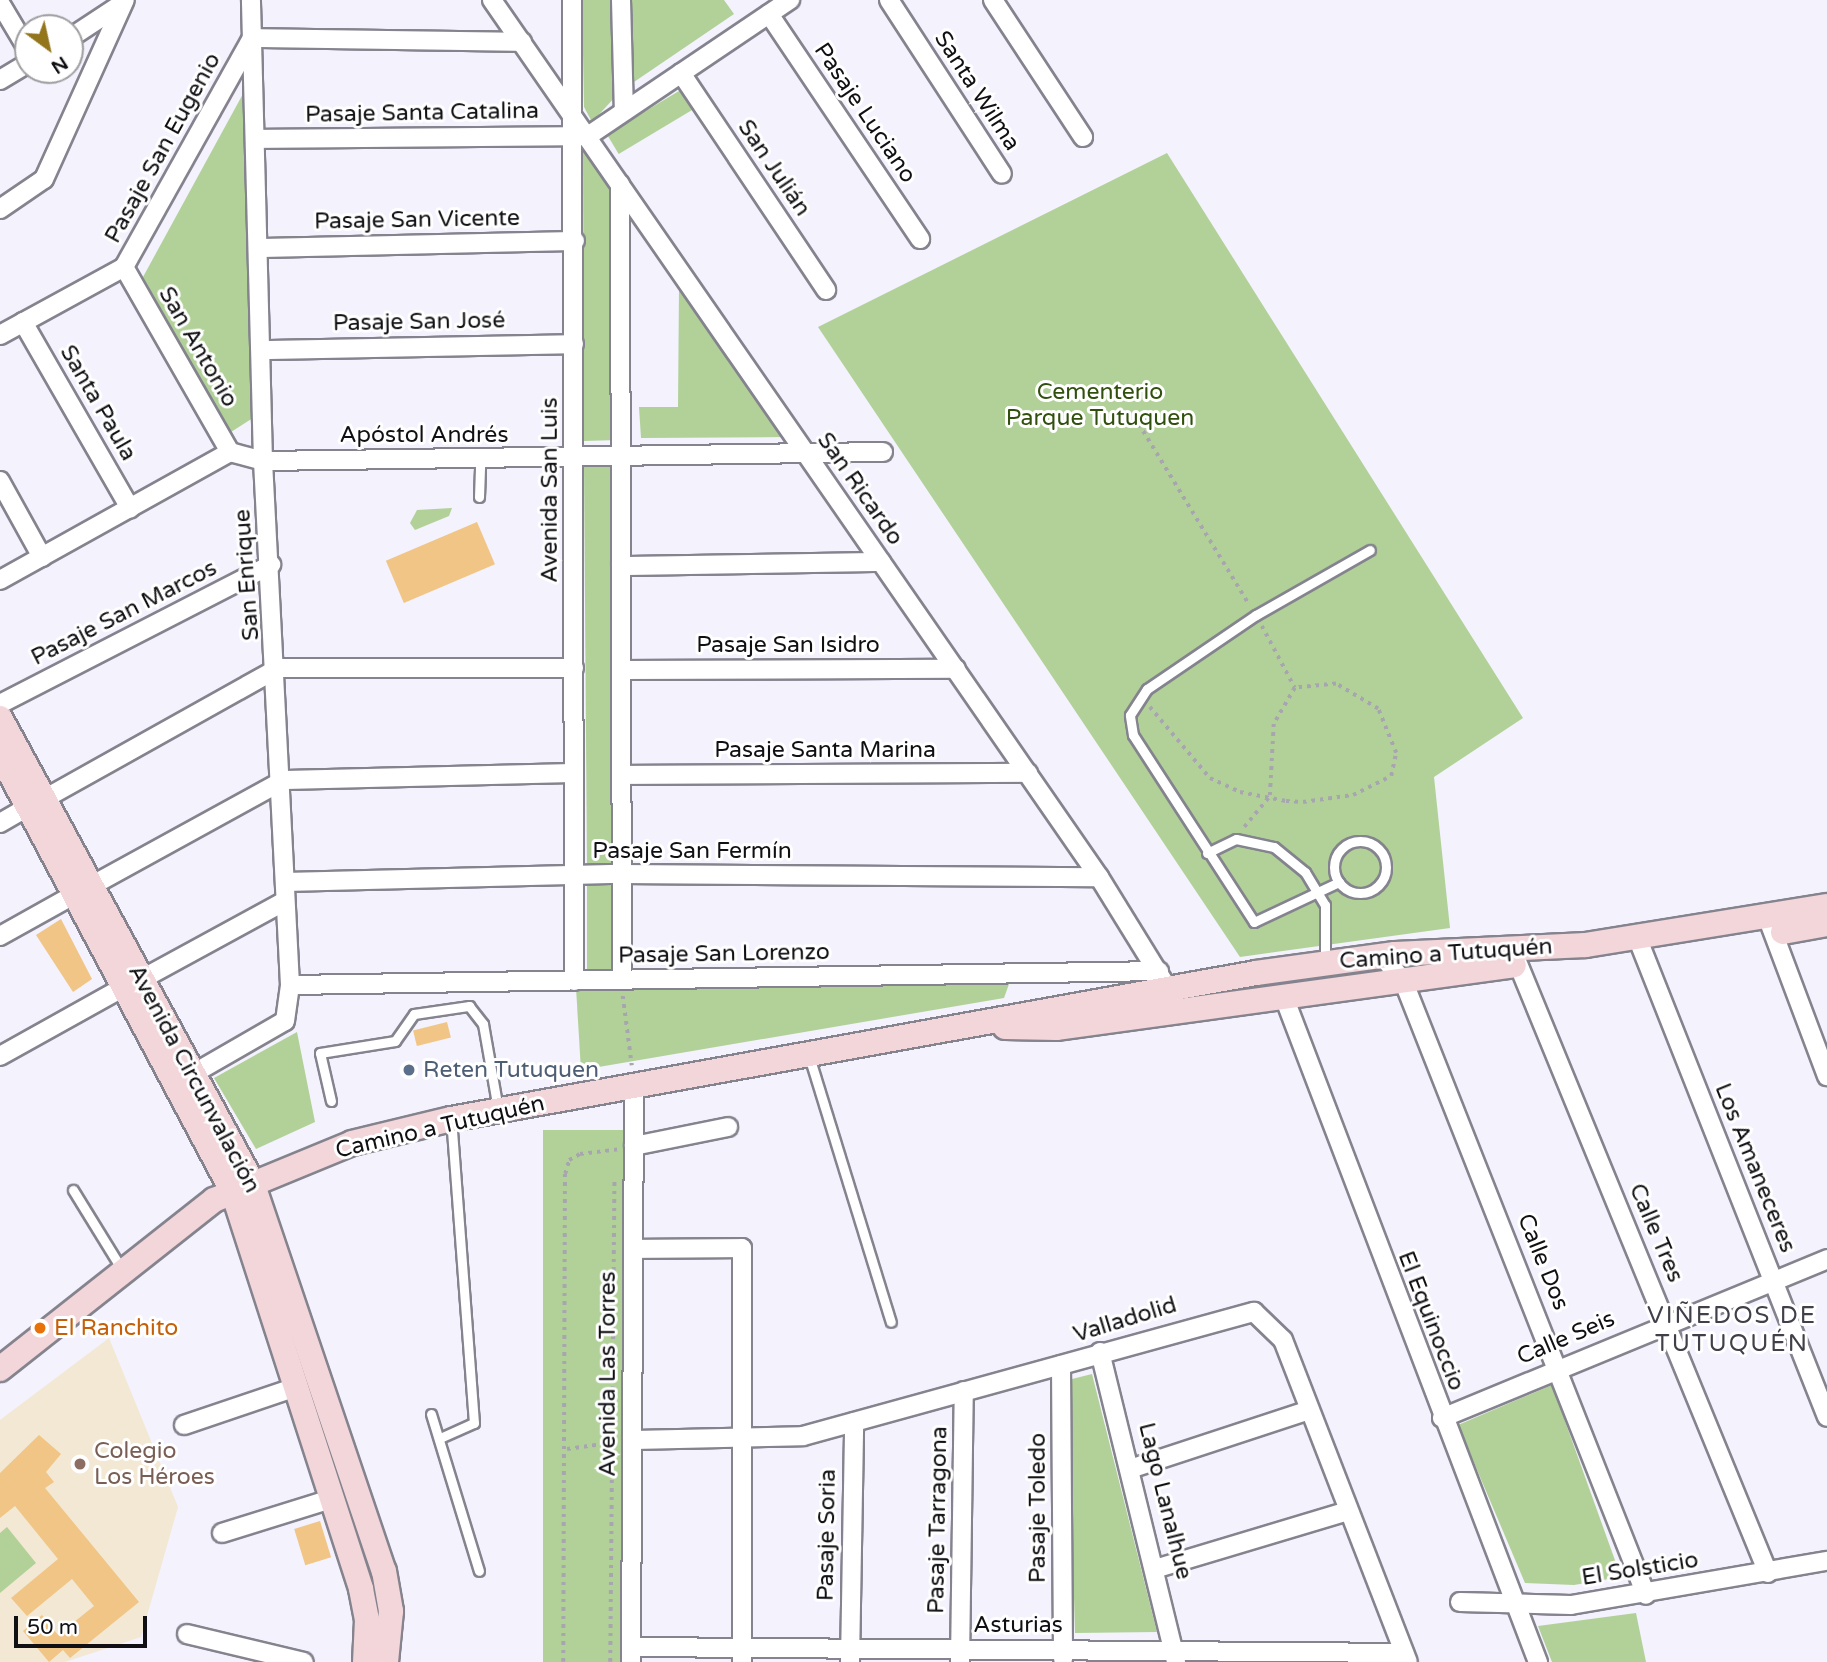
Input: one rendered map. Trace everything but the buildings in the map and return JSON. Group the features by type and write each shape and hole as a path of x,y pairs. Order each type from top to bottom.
{"street":[{"name":"San Enrique","path":"184,1079 285,1020 290,985 285,901 284,780 263,461 265,350 251,0"},
{"name":"San Ricardo","path":"492,0 579,130 620,184 1099,877 1180,1010"},
{"name":"Avenida San Luis","path":"572,0 579,130 575,241 574,981"},
{"path":"621,0 624,111"},
{"path":"579,130 624,111 790,0"},
{"name":"Santa Wilma","path":"889,0 1002,174"},
{"path":"993,0 1083,137"},
{"path":"0,3 14,26"},
{"path":"84,28 121,3"},
{"path":"0,209 44,179 121,3"},
{"name":"Pasaje Luciano","path":"769,14 920,239"},
{"path":"252,38 522,42"},
{"name":"Pasaje San Eugenio","path":"0,335 124,267 252,38"},
{"name":"San Julián","path":"681,73 826,290"},
{"name":"Pasaje Santa Catalina","path":"256,139 579,130"},
{"path":"620,184 622,980"},
{"name":"Pasaje San Vicente","path":"260,248 575,241"},
{"name":"San Antonio","path":"124,267 230,452"},
{"name":"Santa Paula","path":"23,322 130,508"},
{"name":"Pasaje San José","path":"265,350 575,344"},
{"path":"0,580 230,452"},
{"name":"Apóstol Andrés","path":"230,452 263,461 807,456 883,452"},
{"path":"0,481 42,557"},
{"path":"621,566 881,562"},
{"name":"Pasaje San Marcos","path":"0,704 271,565"},
{"path":"0,823 278,668 574,668"},
{"name":"Pasaje San Isidro","path":"621,670 956,669"},
{"name":"Avenida Circunvalación","path":"0,718 36,803 242,1187 358,1491 389,1591 386,1662"},
{"name":"Avenida Circunvalación","path":"0,754 36,803"},
{"path":"0,936 284,780 574,773"},
{"name":"Pasaje Santa Marina","path":"621,775 1028,773"},
{"name":"Pasaje San Fermín","path":"285,882 621,874 1099,877"},
{"path":"0,1056 285,901"},
{"name":"Camino a Tutuquén","path":"1770,926 1827,906"},
{"name":"Camino a Tutuquén","path":"985,1025 1056,1028 1403,980 1515,958 1770,926 1827,924"},
{"path":"1770,926 1827,1076"},
{"name":"Los Amaneceres","path":"1639,943 1827,1417"},
{"name":"Camino a Tutuquén","path":"0,1369 121,1268 242,1187 352,1143 451,1119 985,1025 1164,980 1381,955 1515,958"},
{"name":"Calle Dos","path":"1381,955 1403,980 1559,1368 1646,1595"},
{"name":"Calle Tres","path":"1515,958 1768,1573"},
{"path":"1319,991 1325,962"},
{"name":"Pasaje San Lorenzo","path":"290,985 622,980 1164,980"},
{"name":"El Equinoccio","path":"1284,997 1442,1418 1538,1662"},
{"name":"Avenida Las Torres","path":"631,1655 634,1087"},
{"path":"634,1146 728,1127"},
{"name":"Avenida Circunvalación","path":"242,1187 293,1388 364,1602 365,1662"},
{"path":"633,1249 742,1248 742,1655"},
{"name":"Calle Seis","path":"1442,1418 1666,1322 1827,1259"},
{"name":"Valladolid","path":"632,1440 743,1442 803,1436 1061,1366 1100,1352 1254,1312 1283,1340 1406,1657"},
{"name":"Lago Lanalhue","path":"1100,1352 1158,1568 1176,1657"},
{"name":"Pasaje Toledo","path":"1061,1366 1063,1656"},
{"path":"184,1425 293,1388"},
{"name":"Pasaje Tarragona","path":"960,1656 964,1391"},
{"path":"1133,1468 1309,1410"},
{"name":"Pasaje Soria","path":"850,1655 854,1422"},
{"path":"222,1533 358,1491"},
{"path":"1158,1568 1348,1511"},
{"name":"El Solsticio","path":"1460,1602 1515,1604 1646,1595 1827,1561"},
{"path":"187,1634 304,1662"},
{"name":"Asturias","path":"631,1655 1406,1657"}],"lane":[{"path":"479,497 480,459"},
{"path":"1339,882 1254,922 1133,735 1130,715 1141,694 1256,615 1370,550"},
{"path":"1207,853 1236,839 1274,847 1319,892 1325,905 1325,962"},
{"path":"1364,841 1381,851 1385,872 1375,888 1358,893 1339,882 1334,865 1342,848 1364,841"},
{"path":"331,1101 320,1053 395,1041 414,1014 469,1006 483,1024 499,1111"},
{"path":"809,1056 891,1322"},
{"path":"440,1438 474,1423 460,1167 451,1119"},
{"path":"73,1190 121,1268"},
{"path":"431,1414 479,1570"}],"path":[{"path":"1139,424 1256,615 1295,688"},
{"path":"1141,694 1195,768 1226,787 1270,797 1336,800 1391,776 1396,753 1385,720 1369,699 1336,684 1295,688"},
{"path":"1236,839 1270,797 1274,724 1295,688"},
{"path":"622,980 634,1087"},
{"path":"563,1662 567,1449 565,1174 569,1160 580,1154 634,1146"},
{"path":"610,1662 610,1443 615,1178"},
{"path":"567,1449 632,1440"}],"shaded area":[{"name":"Colegio Los Héroes","path":"109,1338 178,1507 141,1637 65,1662 0,1662 0,1420"}],"green space":[{"path":"582,0 614,0 616,96 592,122 584,107"},
{"path":"629,0 724,0 734,14 631,84"},
{"path":"684,88 696,108 619,154 607,134"},
{"path":"244,92 259,414 231,432 143,277"},
{"path":"583,149 618,193 617,440 584,441"},
{"name":"Cementerio Parque Tutuquen","path":"1167,153 1523,718 1434,777 1450,928 1240,957 818,327"},
{"path":"679,289 786,437 641,438 639,407 678,407"},
{"path":"584,465 616,466 613,869 587,869"},
{"path":"452,508 449,516 415,530 410,523 417,510"},
{"path":"587,884 618,884 618,970 587,970"},
{"path":"1009,984 1004,998 581,1070 576,988"},
{"path":"297,1032 315,1122 256,1149 214,1078"},
{"path":"543,1130 624,1130 624,1662 543,1662"},
{"path":"1092,1374 1157,1632 1075,1633 1068,1380"},
{"path":"1552,1385 1621,1577 1574,1585 1525,1583 1458,1425"},
{"path":"7,1527 36,1563 0,1593 0,1533"},
{"path":"1636,1613 1646,1662 1552,1662 1538,1626"}],"place":[{"name":"Reten Tutuquen","path":"409,1070"},
{"name":"El Ranchito","path":"40,1328"},
{"name":"Colegio Los Héroes","path":"80,1464"}],"district":[{"name":"VIÑEDOS DE TUTUQUÉN","path":"1732,1330"}]}
